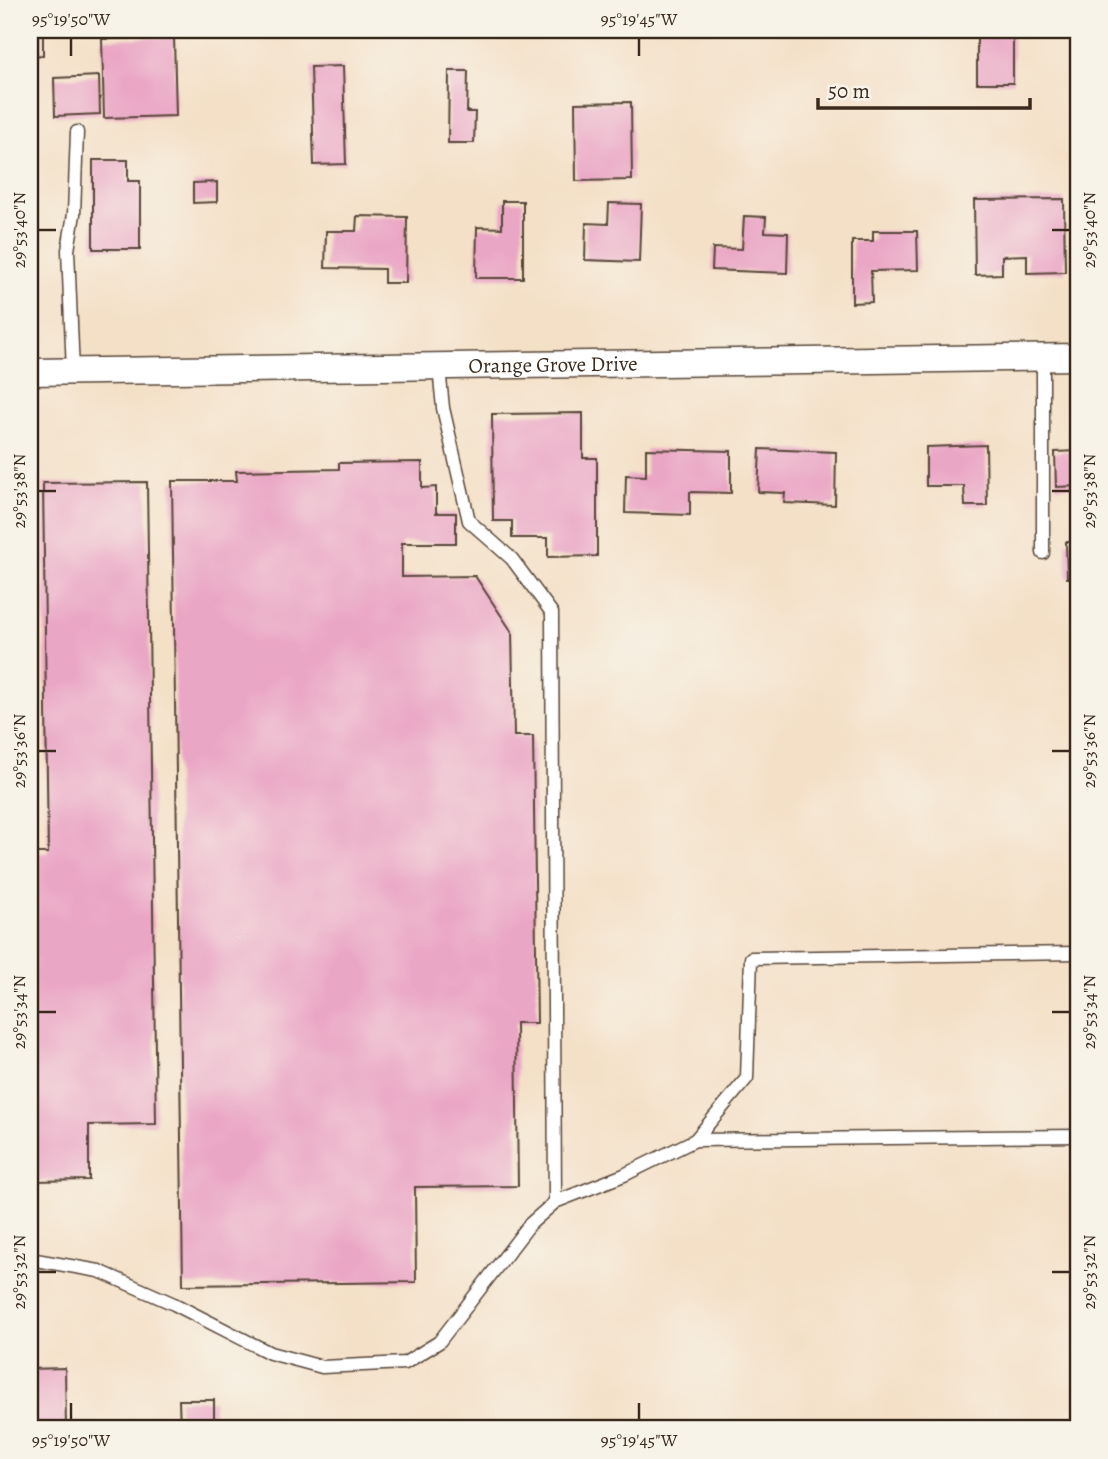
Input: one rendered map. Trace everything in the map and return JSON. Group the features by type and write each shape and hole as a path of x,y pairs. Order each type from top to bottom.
{"street":[{"name":"Orange Grove Drive","path":"30,372 1078,357"}],"lane":[{"path":"74,372 68,250 74,214 77,132"},
{"path":"1043,358 1043,553"},
{"path":"439,368 443,408 469,520 512,558 552,613 555,1202"},
{"path":"30,1259 99,1271 174,1304 270,1353 321,1367 405,1363 439,1342 530,1224 555,1202 624,1175 695,1140 747,1078 751,958 1078,953"},
{"path":"695,1140 1078,1136"}],"building":[{"path":"30,30 43,30 43,55 30,56"},
{"path":"1013,35 1013,83 977,83 977,36"},
{"path":"174,37 176,116 104,118 102,39"},
{"path":"343,66 346,164 314,165 311,67"},
{"path":"449,71 468,71 467,112 475,112 474,143 448,143"},
{"path":"99,76 100,114 55,116 54,78"},
{"path":"631,102 632,180 576,181 575,103"},
{"path":"93,160 128,160 128,181 140,181 140,249 93,249"},
{"path":"217,182 217,202 193,203 193,183"},
{"path":"1064,199 1065,272 1027,273 1027,255 1002,256 1002,274 975,275 974,200"},
{"path":"502,201 523,201 523,278 476,278 477,227 502,228"},
{"path":"609,203 641,204 639,262 585,260 586,223 608,224"},
{"path":"357,216 407,217 406,283 384,283 384,269 325,268 326,231 356,231"},
{"path":"744,216 766,217 765,232 788,233 787,273 712,270 713,248 742,249"},
{"path":"873,231 917,231 918,270 871,271 872,302 852,303 852,241 873,241"},
{"path":"583,413 583,458 597,458 597,556 548,557 548,538 512,538 512,521 493,521 492,414"},
{"path":"986,445 987,506 965,506 964,486 926,486 926,447"},
{"path":"646,449 731,451 731,493 690,492 690,515 625,513 626,475 646,476"},
{"path":"760,449 836,452 835,505 784,503 785,493 758,492"},
{"path":"1078,451 1078,486 1056,487 1055,452"},
{"path":"422,462 422,488 436,487 436,513 456,513 456,543 402,543 402,577 475,576 512,632 514,736 533,736 537,1023 516,1023 518,1186 415,1187 416,1282 183,1285 172,481 237,481 236,471 339,469 339,463"},
{"path":"147,482 156,1124 89,1125 89,1180 34,1181 33,1135 30,1136 30,853 48,853 43,483"},
{"path":"1066,542 1078,542 1078,578 1067,578"},
{"path":"65,1368 66,1429 30,1429 30,1369"},
{"path":"179,1400 214,1400 214,1429 180,1429"}]}
